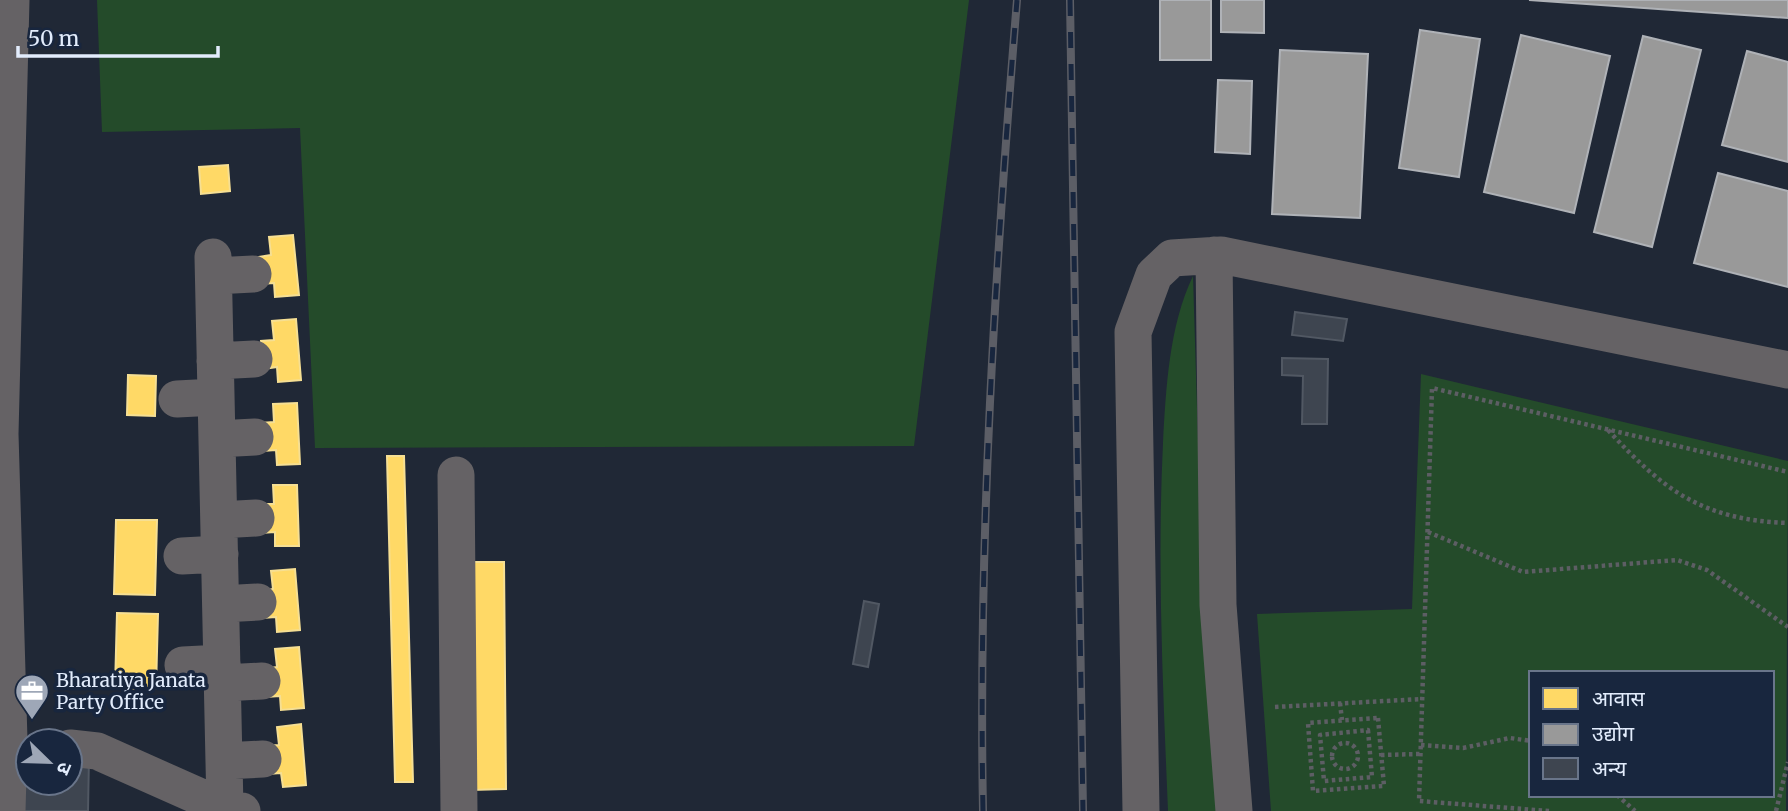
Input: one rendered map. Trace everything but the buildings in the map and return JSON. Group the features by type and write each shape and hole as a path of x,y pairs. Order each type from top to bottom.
{"street":[{"path":"8,811 12,741 0,434 11,0"},
{"path":"1142,811 1133,332 1154,275 1172,258 1214,256 1788,370"},
{"path":"1214,256 1218,605 1234,811"},
{"path":"84,750 97,751 221,808 224,761 213,266 253,274"},
{"path":"215,361 254,359"},
{"path":"177,399 216,397"},
{"path":"217,439 255,437"},
{"path":"456,475 458,811"},
{"path":"182,556 256,518"},
{"path":"221,604 258,602"},
{"path":"183,665 262,681"},
{"path":"224,761 262,759"}],"path":[{"path":"1549,811 1419,801 1432,388 1788,472"},
{"path":"1607,429 1642,467 1693,503 1747,522 1788,523"},
{"path":"1428,532 1523,572 1677,560 1707,570 1788,627"},
{"path":"1275,707 1422,699"},
{"path":"1340,704 1342,720"},
{"path":"1378,718 1384,786 1313,791 1308,723 1342,720 1378,718"},
{"path":"1356,719 1357,731"},
{"path":"1328,722 1329,734"},
{"path":"1368,730 1372,777 1324,781 1320,735 1343,733 1368,730"},
{"path":"1343,733 1344,743"},
{"path":"1421,745 1463,748 1510,738 1529,741"},
{"path":"1369,741 1380,740"},
{"path":"1344,743 1352,746 1357,755 1354,765 1346,769 1335,765 1332,757 1334,749 1344,743"},
{"path":"1310,746 1321,745"},
{"path":"1357,755 1370,754"},
{"path":"1381,755 1420,754"},
{"path":"1322,758 1332,757"},
{"path":"1776,811 1788,762"},
{"path":"1371,768 1382,766"},
{"path":"1346,769 1348,779"},
{"path":"1311,772 1323,770"},
{"path":"1359,778 1359,788"},
{"path":"1337,780 1338,789"},
{"path":"1618,797 1635,811"}],"green space":[{"path":"97,0 969,0 914,446 315,448 300,128 102,132"},
{"path":"1193,276 1202,573 1219,811 1168,811 1161,581 1163,443 1167,379 1174,336"},
{"path":"1421,374 1788,461 1786,811 1271,811 1257,614 1412,609"}],"railway":[{"path":"983,811 983,608 990,405 1017,0"},
{"path":"1070,0 1083,811"}],"place":[{"name":"Bharatiya Janata Party Office","path":"32,721"}]}
